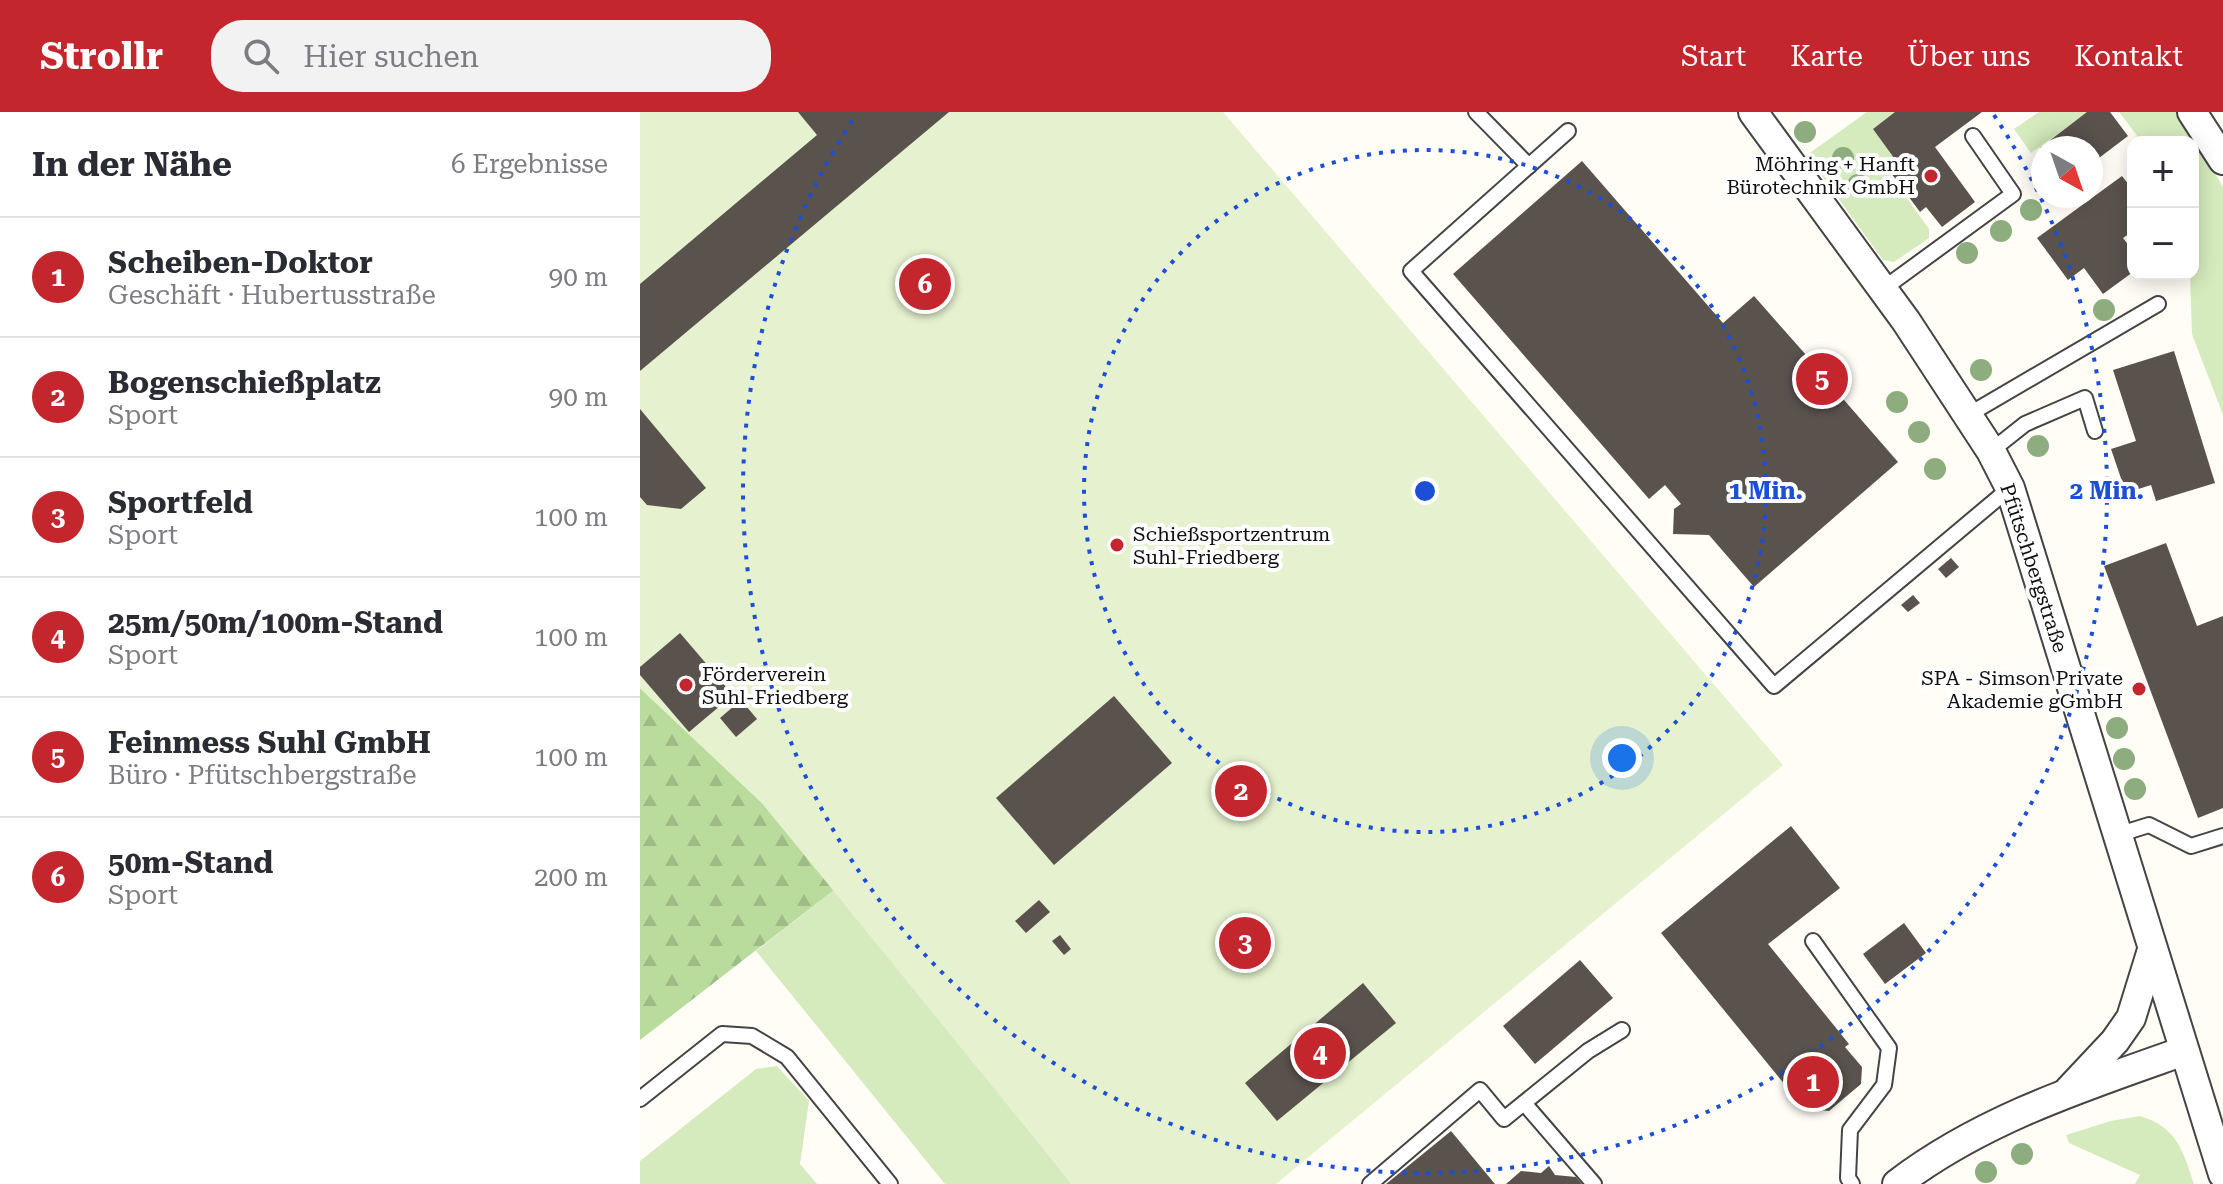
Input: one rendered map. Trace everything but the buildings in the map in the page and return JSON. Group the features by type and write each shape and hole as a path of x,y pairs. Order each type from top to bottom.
{"street":[{"name":"Pfütschbergstraße","path":"1753,112 1883,289 1991,451 2010,488 2223,1174"},
{"path":"2192,112 2223,160"},
{"path":"2066,1094 2115,1041 2131,1018 2152,950"},
{"path":"1897,1184 1965,1139 2066,1094 2184,1051"}],"lane":[{"path":"1476,112 1529,166"},
{"path":"1568,131 1411,271 1774,686 2010,488"},
{"path":"1883,289 2013,194 1973,136"},
{"path":"1968,415 2158,304"},
{"path":"1991,451 2025,424 2085,398 2095,431"},
{"path":"2117,835 2149,825 2191,846 2223,836"},
{"path":"1813,941 1889,1048 1884,1085 1850,1130 1848,1178 1852,1184"},
{"path":"1370,1184 1480,1090 1504,1119 1588,1051 1622,1030"},
{"path":"640,1099 722,1034 752,1036 787,1057 890,1184"},
{"path":"1524,1103 1594,1184"}],"green space":[{"name":"Schießsportzentrum Suhl-Friedberg","path":"640,112 1223,112 1783,765 1276,1184 1072,1184 762,803 640,688"},
{"path":"1867,112 1896,112 1874,128 1897,161 1886,169 1929,229 1929,238 1894,262 1883,260 1807,155"},
{"path":"2039,112 2088,112 2055,136 2031,136 2031,153 2014,129"},
{"path":"2119,112 2179,112 2193,136 2137,136"},
{"path":"2199,146 2223,187 2223,415 2192,334 2190,280 2199,280"},
{"path":"640,688 762,803 834,890 640,1040"},
{"path":"834,890 1072,1184 945,1184 756,951"},
{"path":"777,1066 809,1101 800,1164 817,1184 640,1184 640,1161 756,1069"},
{"path":"2140,1116 2162,1127 2177,1142 2194,1184 2135,1184 2140,1175 2069,1143 2066,1135"}],"place":[{"name":"Möhring + Hanft Bürotechnik GmbH","path":"1931,176"},
{"name":"50m-Stand","path":"925,284"},
{"name":"Feinmess Suhl GmbH","path":"1822,379"},
{"name":"Schießsportzentrum Suhl-Friedberg","path":"1117,545"},
{"name":"Förderverein Suhl-Friedberg","path":"686,685"},
{"name":"SPA - Simson Private Akademie gGmbH","path":"2139,689"},
{"name":"Bogenschießplatz","path":"1241,791"},
{"name":"Sportfeld","path":"1245,943"},
{"name":"25m/50m/100m-Stand","path":"1320,1053"},
{"name":"Scheiben-Doktor","path":"1813,1082"}]}
